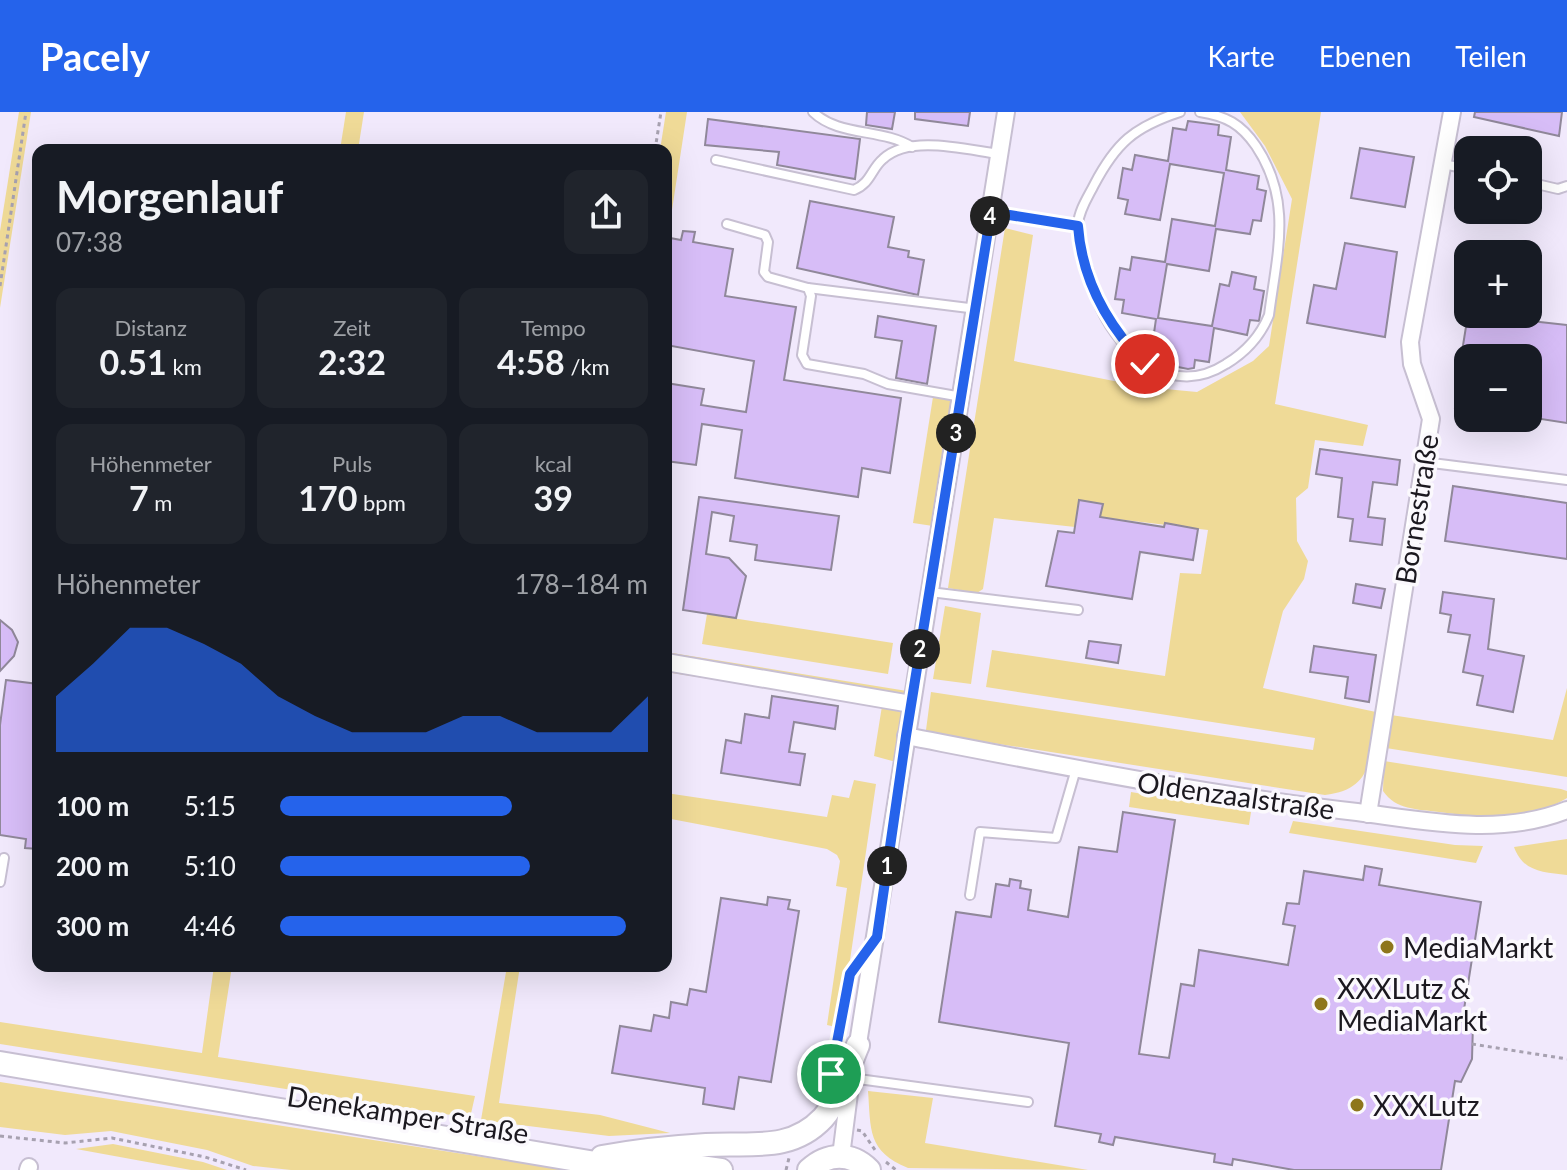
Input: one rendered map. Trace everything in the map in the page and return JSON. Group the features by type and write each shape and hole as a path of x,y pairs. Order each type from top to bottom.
{"street":[{"path":"841,1156 1006,112"},
{"name":"Bornestraße","path":"1368,814 1431,419 1412,364 1410,342 1452,112"},
{"path":"672,663 911,704"},
{"name":"Oldenzaalstraße","path":"906,736 1163,786 1457,824 1508,825 1544,820 1567,810"},
{"path":"586,1159 708,1144 765,1145 785,1142 802,1134 828,1110 858,1045"},
{"name":"Denekamper Straße","path":"0,1063 634,1169 672,1163 721,1170"},
{"path":"809,1170 819,1161 841,1156 877,1161"}],"lane":[{"path":"813,112 833,125 895,137 913,147"},
{"path":"1180,112 1138,129 1120,144 1081,211 1079,241 1100,307 1110,324 1145,364 1159,373 1198,378 1242,353 1264,327 1269,315 1278,251 1280,199 1264,158 1248,134 1234,122 1200,112"},
{"path":"716,160 854,190 866,184 880,160 890,153 913,147 1000,154"},
{"path":"1442,164 1454,166"},
{"path":"1542,185 1558,189 1567,186"},
{"path":"991,212 1078,226"},
{"path":"727,224 765,235 768,242 764,272 768,277 808,288 977,309"},
{"path":"808,288 811,296 802,355 807,364 864,374 894,385 962,397"},
{"path":"1423,462 1567,480"},
{"path":"930,592 1078,610"},
{"path":"970,895 980,832 1056,838 1076,769"},
{"path":"0,882 4,858"},
{"path":"851,1078 1028,1102"}],"path":[{"path":"0,286 26,112"},
{"path":"656,144 661,112"},
{"path":"833,1060 850,974 859,962"},
{"path":"1472,1044 1567,1059"},
{"path":"845,1129 862,1131 877,1161 896,1170"},
{"path":"0,1136 65,1143 112,1138 205,1157 246,1170"}],"shaded area":[{"path":"19,112 31,112 0,308 0,231"},
{"path":"346,112 364,112 359,144 341,144"},
{"path":"666,112 687,112 672,210 672,144 661,144"},
{"path":"1240,112 1321,112 1275,404 1368,425 1363,446 1315,440 1308,488 1296,498 1297,541 1308,561 1304,579 1283,611 1263,688 1376,712 1371,755 1362,777 1342,791 1325,795 929,733 926,730 931,692 1313,750 1315,738 986,687 992,650 1165,676 1180,573 1201,574 1208,530 1100,517 1102,504 1079,500 1075,527 994,518 983,589 977,593 948,588 1005,228 1033,235 1014,361 1144,387 1197,392 1253,361 1269,346 1292,199 1265,146"},
{"path":"933,397 952,401 933,526 913,523"},
{"path":"945,606 981,613 971,684 933,679"},
{"path":"707,614 893,643 888,674 702,644"},
{"path":"672,653 907,691 896,762 874,756 882,706 672,673"},
{"path":"1567,688 1567,777 1386,748 1391,715 1553,740"},
{"path":"1384,761 1561,789 1567,791 1567,798 1536,812 1504,817 1415,809 1394,802 1383,791"},
{"path":"854,780 876,784 840,1028 827,1025 847,888 836,886 840,861 837,855 827,849 672,819 672,794 827,817 832,795 849,798"},
{"path":"1131,792 1251,812 1249,825 1129,807"},
{"path":"1293,821 1455,845 1483,846 1476,863 1289,833"},
{"path":"1567,839 1567,875 1528,866 1514,847"},
{"path":"213,972 231,972 218,1057 475,1096 470,1118 0,1044 0,1022 202,1053"},
{"path":"506,972 519,972 499,1103 600,1115 670,1133 609,1136 481,1120"},
{"path":"0,1082 567,1170 291,1170 253,1166 207,1150 111,1131 65,1135 0,1127"},
{"path":"868,1091 933,1098 925,1143 1088,1170 908,1168 878,1146 871,1128"},
{"path":"113,1144 203,1162 227,1170 191,1170 76,1149"}],"building":[{"path":"867,112 895,112 892,129 866,125"},
{"path":"915,112 970,112 968,126 915,119"},
{"path":"1475,112 1562,112 1559,136 1474,117"},
{"path":"708,119 860,139 855,179 777,165 779,152 705,145"},
{"path":"1188,121 1219,125 1218,135 1231,137 1226,170 1259,176 1257,189 1266,191 1261,221 1253,220 1250,234 1216,229 1209,271 1167,264 1158,318 1212,326 1220,284 1229,286 1232,272 1256,277 1254,289 1264,291 1259,321 1250,320 1247,335 1214,328 1209,362 1195,360 1194,368 1188,369 1163,364 1164,356 1151,354 1156,319 1122,313 1124,300 1115,299 1120,268 1130,270 1132,257 1165,262 1172,219 1215,226 1224,173 1170,164 1160,220 1125,214 1128,200 1118,198 1123,168 1132,170 1135,155 1168,161 1173,128 1186,130"},
{"path":"1360,148 1414,157 1405,207 1351,198"},
{"path":"810,201 894,217 888,247 909,251 908,257 924,260 918,295 797,268"},
{"path":"683,231 695,232 693,242 733,249 725,296 796,307 784,380 901,398 890,473 862,468 858,497 735,478 742,430 702,424 696,465 672,462 672,384 704,389 701,405 746,412 754,361 672,346 672,238 681,240"},
{"path":"1345,243 1397,252 1385,337 1307,323 1314,285 1336,289"},
{"path":"878,316 936,326 927,384 896,378 902,341 875,337"},
{"path":"1542,322 1567,325 1567,423 1542,419 1542,344 1463,344 1466,328 1542,328"},
{"path":"1320,449 1400,460 1397,485 1373,482 1368,517 1385,519 1382,545 1350,541 1353,519 1338,517 1342,478 1316,474"},
{"path":"1453,486 1567,503 1567,559 1445,541"},
{"path":"699,497 839,516 831,570 755,560 757,545 730,541 734,516 712,512 706,554 729,558 746,576 736,618 683,610"},
{"path":"1079,500 1103,504 1100,517 1198,529 1193,560 1140,552 1132,599 1046,586 1058,531 1074,533"},
{"path":"1356,584 1385,589 1381,608 1353,603"},
{"path":"1443,592 1494,599 1488,649 1524,656 1513,712 1477,705 1483,676 1463,672 1470,635 1448,632 1451,615 1440,613"},
{"path":"0,620 12,630 18,642 14,656 0,671"},
{"path":"1089,641 1121,645 1118,663 1086,658"},
{"path":"1314,646 1376,655 1369,702 1345,698 1348,677 1310,672"},
{"path":"6,680 32,683 32,849 25,848 26,839 0,835 0,725"},
{"path":"772,696 838,706 835,729 794,722 789,752 805,754 800,785 721,773 726,740 741,743 745,714 769,718"},
{"name":"XXXLutz & MediaMarkt","path":"1123,812 1175,820 1139,1054 1169,1058 1181,984 1194,986 1199,950 1288,965 1295,926 1283,924 1287,903 1299,904 1304,871 1363,880 1365,866 1382,869 1379,885 1481,902 1462,1022 1473,1023 1472,1059 1461,1082 1455,1081 1441,1170 1294,1170 1233,1159 1232,1165 1214,1162 1215,1154 1115,1137 1113,1145 1099,1142 1101,1134 1055,1126 1069,1043 939,1022 956,912 991,917 996,884 1009,886 1010,879 1021,881 1020,888 1031,890 1028,910 1068,917 1079,847 1117,852"},
{"path":"768,897 790,900 788,909 799,911 771,1082 739,1077 734,1109 703,1104 705,1088 612,1073 620,1026 651,1031 654,1015 669,1018 671,1002 687,1005 690,989 706,992 721,898 767,905"}],"place":[{"name":"MediaMarkt","path":"1387,947"},
{"name":"XXXLutz & MediaMarkt","path":"1321,1004"},
{"name":"XXXLutz","path":"1357,1105"}],"route":[{"path":"831,1074 850,974 877,937 906,736 991,212 1078,226 1079,241 1100,307 1110,324 1145,364"}]}
